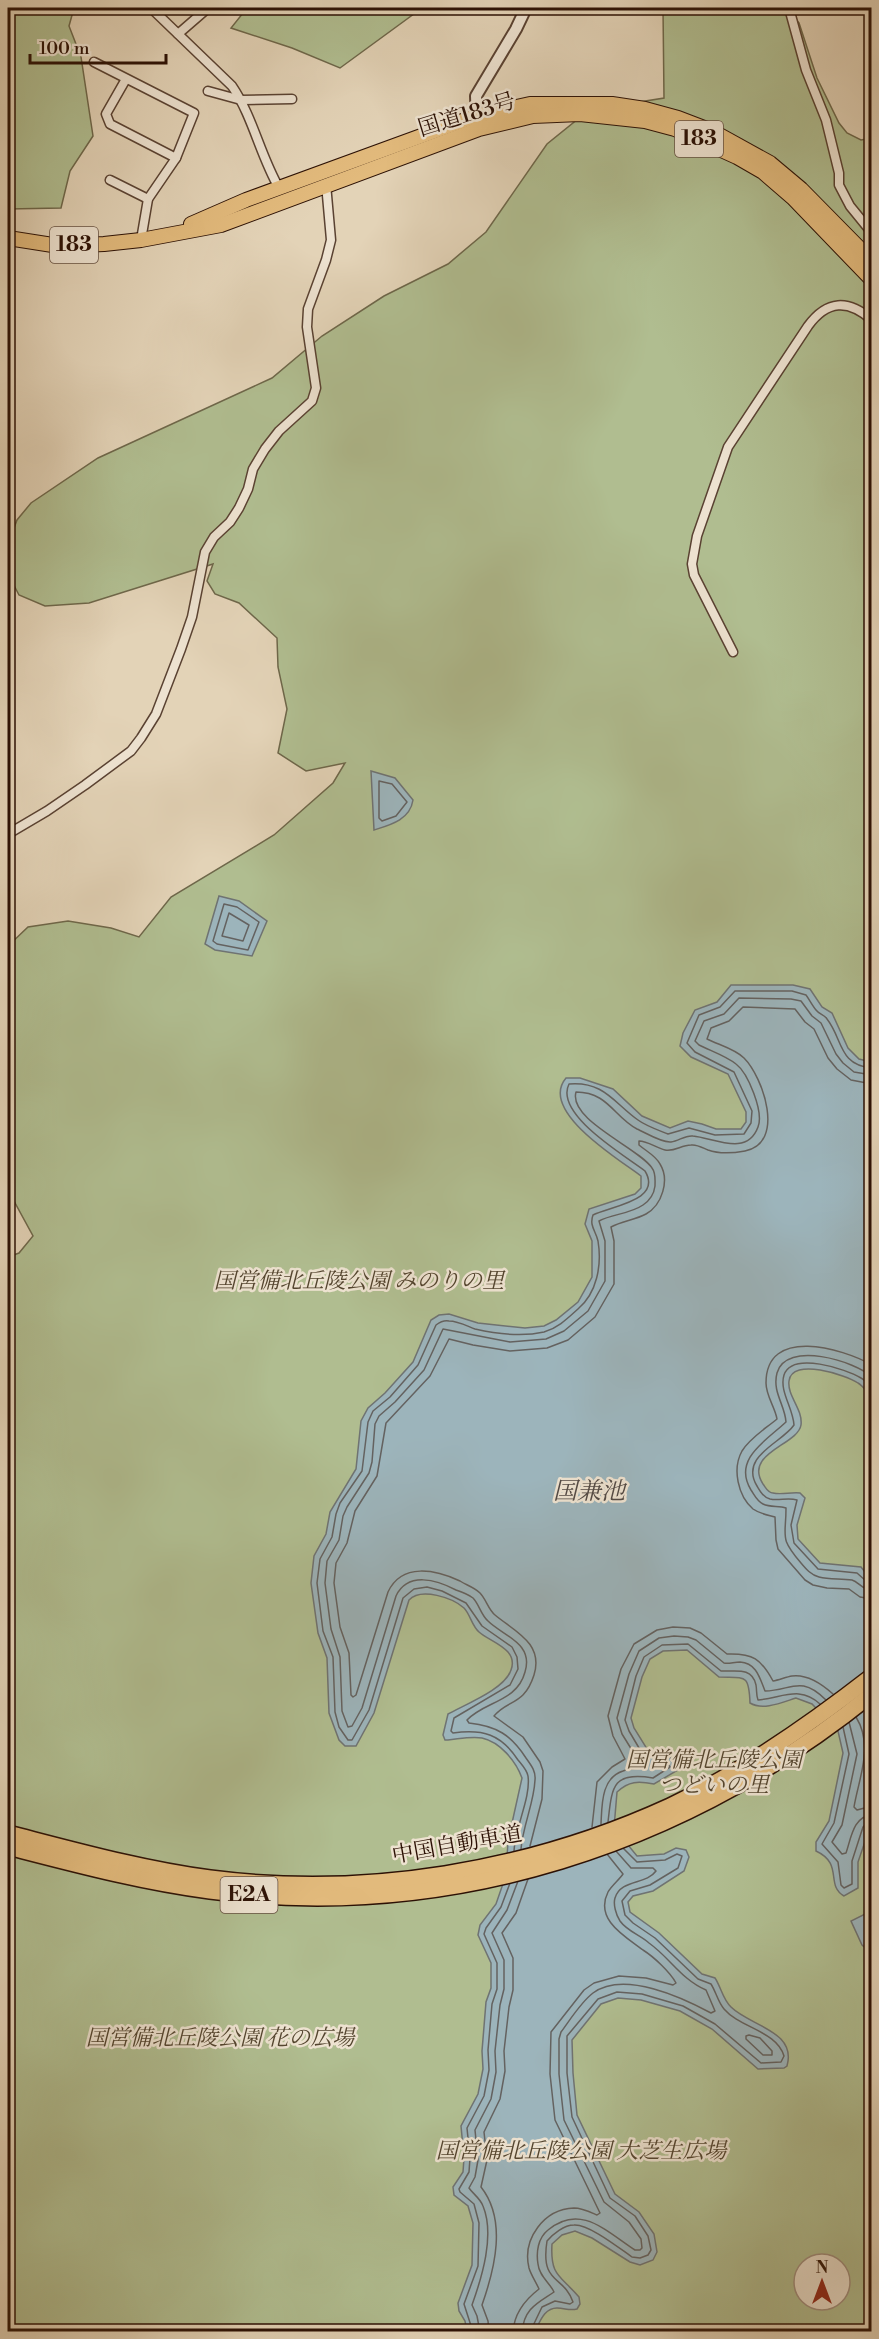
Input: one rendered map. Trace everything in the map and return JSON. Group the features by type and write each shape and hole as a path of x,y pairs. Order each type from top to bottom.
{"highway":[{"name":"国道183号","path":"141,240 201,221 246,200 321,172 530,104 579,103 612,104 645,109 712,131 770,163 801,189 872,261"},
{"name":"国道183号","path":"8,238 59,246 141,240 221,225 327,187 477,122 580,114 645,121 675,129 709,143 763,172 793,198 872,280"},
{"name":"中国自動車道","path":"809,1732 872,1676"},
{"name":"中国自動車道","path":"8,1847 159,1883 261,1896 365,1896 407,1893 588,1854 630,1831 722,1794 809,1732 872,1694"},
{"name":"中国自動車道","path":"8,1833 162,1869 211,1878 258,1882 306,1884 389,1881 450,1874 492,1873"}],"street":[{"path":"151,8 232,86 241,100 269,171 279,188"},
{"path":"178,34 208,8"},
{"path":"477,122 476,96 526,8"},
{"path":"789,8 806,70 826,120 839,185 850,206 872,232"},
{"path":"94,62 194,113 176,158 148,199 141,240"},
{"path":"126,79 106,114 110,123 176,158"},
{"path":"208,91 241,100 292,99"},
{"path":"8,834 85,785 131,751 141,738 156,714 181,649 192,617 205,552 214,537 230,522 239,508 248,489 253,469 265,449 279,431 312,401 316,388 307,327 309,309 331,240 327,187 321,172"},
{"path":"110,180 148,199"},
{"path":"733,652 694,575 692,564 697,536 728,447 808,326 820,312 835,306 849,306 857,308 872,320"}],"green space":[{"path":"8,8 74,8 69,26 81,57 93,136 70,171 61,208 8,209"},
{"path":"247,8 422,8 340,68 292,48 231,28"},
{"name":"国営備北丘陵公園 みのりの里","path":"663,8 785,8 799,23 817,78 839,123 847,133 861,140 872,138 871,2331 8,2331 8,1257 19,1253 33,1236 8,1190 8,946 28,927 68,921 111,928 139,937 171,897 274,835 333,783 345,763 306,771 278,753 287,709 278,667 277,638 239,603 215,594 207,581 213,564 89,603 45,606 19,595 8,574 8,544 17,520 31,503 98,458 272,378 322,336 384,296 448,264 486,232 547,144 578,119 614,106 664,98"}],"water":[{"path":"371,771 395,778 413,800 404,817 393,824 374,830"},
{"path":"219,896 239,901 267,921 252,956 215,950 205,944"},
{"name":"国兼池","path":"731,985 793,985 810,989 822,1007 832,1013 848,1048 859,1059 871,1062 871,1396 858,1383 843,1376 809,1369 799,1370 792,1374 789,1387 800,1413 801,1425 798,1432 765,1457 760,1465 759,1473 763,1484 770,1492 800,1493 805,1498 797,1525 798,1539 820,1563 861,1567 869,1577 872,1595 872,1821 858,1862 858,1888 844,1896 838,1891 830,1862 816,1851 816,1842 829,1821 843,1753 838,1731 812,1704 796,1698 767,1706 750,1703 747,1682 744,1679 719,1677 687,1650 663,1651 650,1659 642,1677 631,1718 634,1728 647,1749 669,1757 683,1767 654,1784 634,1783 617,1792 614,1828 637,1856 664,1854 676,1848 686,1850 689,1857 684,1871 653,1891 633,1896 628,1902 630,1912 659,1933 702,1974 715,1978 726,2001 739,2014 779,2037 788,2054 787,2066 758,2069 712,2029 680,2011 641,2000 618,1998 601,2004 572,2040 577,2115 615,2194 639,2212 654,2234 657,2252 653,2260 640,2265 630,2262 592,2238 575,2231 562,2235 552,2244 553,2263 558,2274 579,2297 580,2304 577,2309 549,2310 535,2331 467,2331 458,2303 472,2265 473,2223 468,2206 454,2195 453,2187 463,2172 461,2126 478,2094 483,2069 482,2051 486,2002 491,1988 491,1963 478,1935 480,1925 496,1904 506,1875 508,1841 522,1778 511,1759 489,1740 469,1737 445,1740 443,1735 448,1714 493,1690 507,1677 511,1670 511,1657 507,1651 477,1629 459,1604 437,1595 414,1596 409,1600 374,1713 356,1746 345,1746 339,1740 329,1713 327,1658 318,1633 311,1583 314,1556 326,1534 330,1512 356,1469 361,1421 368,1408 413,1362 431,1320 439,1315 449,1314 478,1323 525,1328 544,1326 556,1320 578,1302 592,1277 592,1241 585,1224 589,1209 635,1194 641,1188 641,1176 601,1147 572,1119 563,1105 560,1091 566,1078 580,1078 613,1089 642,1116 670,1128 688,1121 716,1129 741,1129 746,1122 746,1112 728,1074 691,1057 680,1046 683,1033 695,1010 717,1002"},
{"path":"865,1914 871,1934 871,1950 869,1951 862,1945 851,1921"}],"park label":[{"name":"国営備北丘陵公園 つどいの里","path":"714,1772"},
{"name":"国営備北丘陵公園 花の広場","path":"220,2038"},
{"name":"国営備北丘陵公園 大芝生広場","path":"581,2151"}]}
